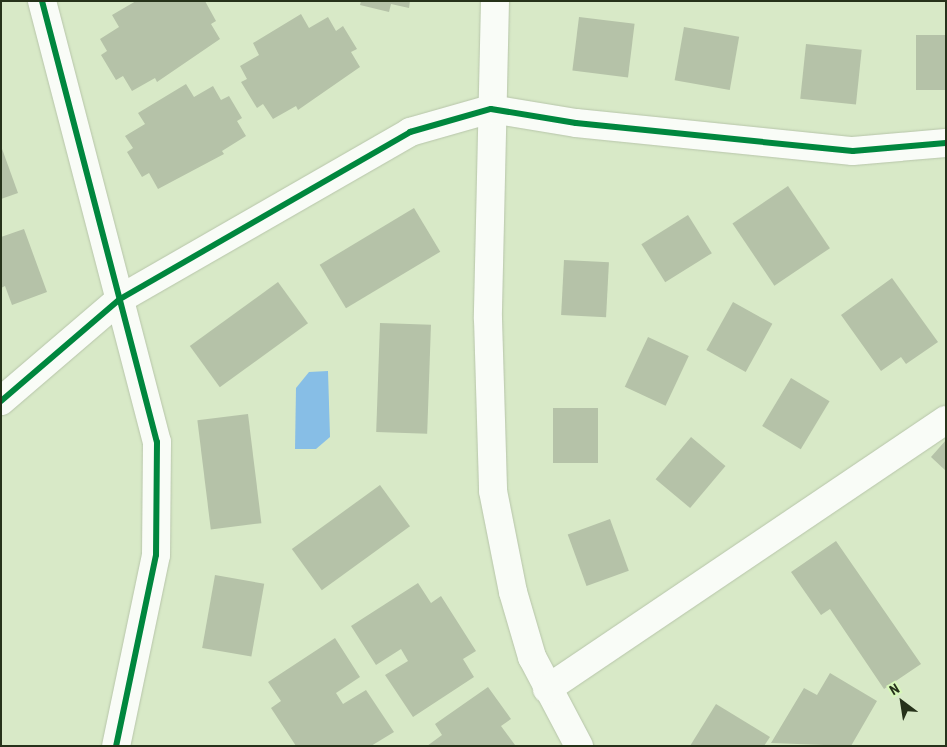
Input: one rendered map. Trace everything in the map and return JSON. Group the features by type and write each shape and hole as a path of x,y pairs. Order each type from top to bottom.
{"street":[{"path":"42,1 157,442 160,499 149,600 116,746"},
{"path":"494,1 490,109 488,427 493,491 515,601 547,688 579,746"},
{"path":"1,401 120,299 410,132 490,109 576,123 853,151 946,142"},
{"path":"547,688 946,420"}],"water":[{"path":"328,371 330,437 316,449 295,449 296,388 309,372"}],"building":[{"path":"136,1 205,1 216,21 211,24 220,39 157,82 155,78 132,91 123,76 116,80 101,55 107,51 100,39 119,27 112,15"},
{"path":"361,1 410,1 409,8 391,4 389,12 360,5"},
{"path":"301,14 309,28 328,17 336,31 343,26 357,49 351,52 360,67 298,110 296,106 273,119 263,104 257,108 241,82 247,79 240,66 259,55 253,43"},
{"path":"579,17 635,24 628,77 572,71"},
{"path":"684,27 739,37 730,90 675,80"},
{"path":"916,35 946,35 946,90 916,90"},
{"path":"806,44 862,50 856,105 800,99"},
{"path":"186,84 194,97 213,86 221,100 229,96 242,118 237,121 246,136 222,151 224,154 158,189 149,173 142,177 127,152 133,148 125,136 145,124 138,113"},
{"path":"1,146 18,193 1,199"},
{"path":"788,186 830,248 774,286 732,223"},
{"path":"414,208 440,252 346,308 320,265"},
{"path":"688,215 712,253 665,282 641,244"},
{"path":"24,229 47,292 12,305 5,286 1,288 1,237"},
{"path":"564,260 609,262 606,317 561,315"},
{"path":"892,278 938,342 906,364 901,357 881,371 841,315"},
{"path":"278,282 308,323 220,387 190,346"},
{"path":"733,302 772,324 746,372 706,350"},
{"path":"380,323 431,325 427,434 376,432"},
{"path":"648,337 689,356 666,406 625,387"},
{"path":"791,378 830,401 801,449 762,426"},
{"path":"553,408 598,408 598,463 553,463"},
{"path":"248,414 261,523 211,529 197,420"},
{"path":"691,437 725,466 690,508 656,479"},
{"path":"946,440 946,471 931,457"},
{"path":"380,485 410,526 322,590 292,549"},
{"path":"610,519 629,571 587,586 568,534"},
{"path":"836,541 921,664 884,689 830,609 821,615 791,572"},
{"path":"215,575 264,584 251,657 202,648"},
{"path":"418,583 431,603 441,596 476,651 463,659 474,677 413,717 385,675 408,661 401,649 376,665 351,626"},
{"path":"335,638 360,677 336,693 343,704 366,690 394,732 371,746 296,746 271,708 281,701 268,682"},
{"path":"830,673 877,701 851,746 771,743 804,688 817,695"},
{"path":"488,687 511,719 501,726 515,745 427,746 442,735 435,724"},
{"path":"716,704 770,737 764,746 690,746"}],"cycle path":[{"path":"42,1 157,442 156,555 116,746"},
{"path":"1,401 120,299 410,132 491,109 576,123 853,151 946,143"}]}
